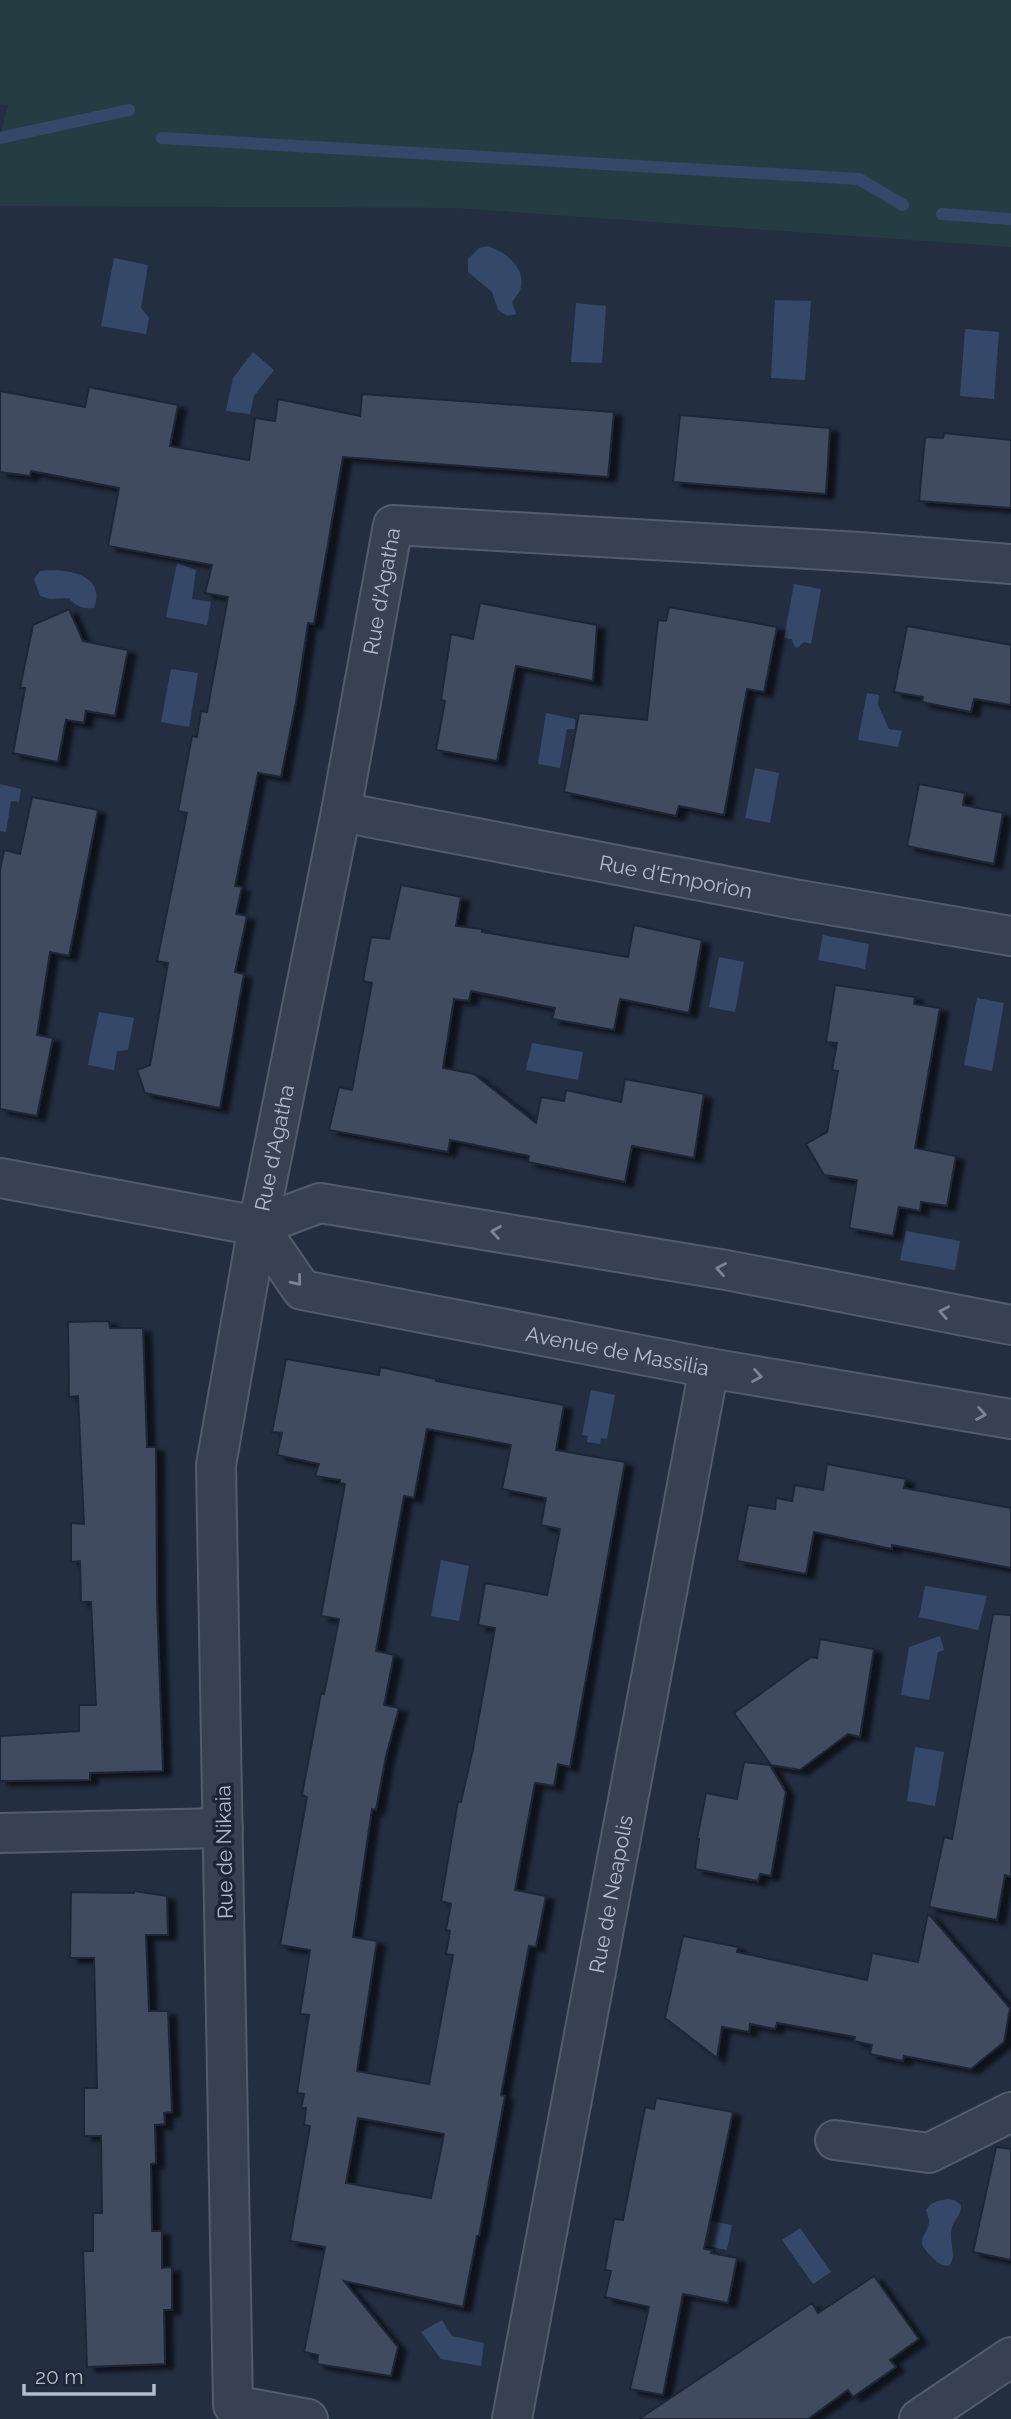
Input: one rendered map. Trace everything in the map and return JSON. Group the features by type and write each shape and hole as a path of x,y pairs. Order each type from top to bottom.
{"street":[{"name":"Rue d'Agatha","path":"258,1226 341,812 393,524 860,552 1011,564"},
{"name":"Rue d'Emporion","path":"341,812 794,899 1011,936"},
{"path":"0,1178 258,1226 320,1203 726,1270 1011,1325"},
{"name":"Avenue de Massilia","path":"258,1226 302,1290 709,1368 1011,1419"},
{"name":"Rue de Nikaia","path":"258,1226 216,1465 233,2405 308,2419"},
{"name":"Rue de Neapolis","path":"512,2419 709,1368"},
{"path":"0,1833 223,1828"},
{"path":"835,2140 929,2153 1011,2112"},
{"path":"919,2419 1011,2357"}],"green space":[{"path":"0,0 1011,0 1011,247 456,208 0,206 0,137 8,105 0,104"}],"water":[{"path":"488,246 507,256 520,273 521,287 512,302 516,314 507,316 498,310 492,292 468,272 468,259 479,248"},
{"path":"114,258 148,265 141,308 149,318 146,334 101,326"},
{"path":"775,300 811,301 805,380 771,378"},
{"path":"576,303 606,306 602,363 571,362"},
{"path":"965,329 999,332 994,399 960,396"},
{"path":"253,352 274,370 254,396 250,414 226,411 233,378"},
{"path":"177,563 196,570 192,599 211,602 207,625 166,617"},
{"path":"40,571 71,572 89,580 96,596 94,608 80,607 69,598 50,599 40,596 34,579"},
{"path":"794,584 821,589 811,644 804,642 797,648 792,639 784,638"},
{"path":"171,669 198,673 189,727 161,722"},
{"path":"867,693 879,695 878,705 889,729 902,731 898,747 858,740"},
{"path":"546,713 575,719 575,729 567,729 560,768 538,764"},
{"path":"755,768 779,773 770,823 745,818"},
{"path":"0,784 21,789 19,802 11,801 6,832 0,831"},
{"path":"823,935 869,944 865,969 818,960"},
{"path":"719,957 744,962 735,1012 709,1007"},
{"path":"977,998 1004,1003 992,1071 964,1065"},
{"path":"99,1012 134,1018 128,1050 117,1051 114,1070 88,1065"},
{"path":"532,1043 583,1052 578,1080 526,1070"},
{"path":"906,1231 960,1241 955,1270 900,1260"},
{"path":"591,1390 615,1395 607,1439 601,1438 600,1444 587,1442 588,1436 582,1435"},
{"path":"441,1560 469,1566 459,1621 431,1616"},
{"path":"925,1586 987,1596 978,1630 919,1617"},
{"path":"940,1636 944,1650 938,1652 929,1700 901,1695 909,1647"},
{"path":"915,1747 944,1752 935,1806 907,1801"},
{"path":"948,2199 961,2205 952,2228 953,2254 949,2266 936,2261 922,2244 929,2222 926,2210 933,2203"},
{"path":"685,2216 732,2225 727,2250 681,2241"},
{"path":"800,2228 831,2272 813,2284 782,2240"},
{"path":"442,2320 452,2336 484,2343 481,2366 441,2359 421,2332"}],"building":[{"path":"89,387 178,405 170,446 249,460 255,418 275,421 278,399 360,416 362,394 614,412 608,477 343,457 314,624 308,623 281,777 258,773 235,886 242,887 236,914 247,916 235,972 244,974 220,1108 145,1093 137,1070 150,1065 168,963 157,961 187,813 178,811 192,736 197,737 201,711 207,712 228,597 205,593 212,565 108,546 119,488 31,471 30,476 0,472 0,391 85,407"},
{"path":"680,415 830,428 826,494 673,482"},
{"path":"944,433 1011,440 1011,508 919,501 925,437 943,438"},
{"path":"480,603 597,625 593,681 516,666 497,761 436,750 445,701 441,700 451,634 473,639"},
{"path":"669,607 777,627 764,692 747,689 724,815 679,806 676,816 564,792 579,713 647,720 658,620 666,621"},
{"path":"69,609 83,641 128,650 115,716 86,711 84,723 66,720 58,762 13,753 25,688 20,688 33,625"},
{"path":"907,626 1011,645 1011,705 974,699 971,712 922,702 923,697 894,692"},
{"path":"919,784 965,793 963,805 1003,813 994,864 907,846"},
{"path":"32,797 98,810 69,956 50,952 37,1035 53,1038 37,1116 0,1109 0,871 4,850 20,854"},
{"path":"401,885 461,897 456,926 482,929 482,932 628,957 634,925 702,940 689,1013 620,999 614,1030 552,1019 555,1008 471,991 469,1001 454,999 443,1068 474,1074 536,1123 541,1097 564,1101 566,1090 621,1102 625,1079 704,1094 694,1158 632,1146 625,1182 528,1162 529,1156 450,1140 448,1152 329,1130 339,1087 352,1090 372,983 363,981 371,937 389,939"},
{"path":"835,985 915,997 914,1004 940,1008 915,1148 956,1156 947,1206 921,1202 920,1211 899,1207 893,1236 849,1228 857,1180 824,1175 806,1144 827,1132 838,1071 832,1070 837,1043 826,1042"},
{"path":"109,1321 110,1328 143,1328 147,1447 156,1447 157,1601 163,1771 90,1773 90,1780 0,1781 0,1736 79,1731 79,1705 96,1705 91,1602 81,1602 80,1561 71,1562 71,1523 84,1524 78,1396 69,1397 68,1322"},
{"path":"286,1359 379,1375 380,1367 436,1381 564,1405 556,1450 625,1462 570,1767 558,1764 554,1786 535,1783 515,1890 546,1896 536,1947 529,1946 501,2095 505,2096 463,2307 344,2281 398,2347 391,2376 317,2364 318,2355 304,2352 325,2247 290,2241 310,2126 304,2125 306,2108 301,2108 304,2094 297,2093 309,2015 300,2014 310,1950 280,1945 307,1797 302,1795 321,1693 324,1694 339,1619 321,1616 345,1484 340,1483 340,1480 315,1476 319,1464 277,1455 282,1433 272,1432","holes":["427,1429 511,1445 502,1489 546,1498 541,1525 560,1529 547,1595 485,1583 478,1625 495,1628 473,1749 461,1802 458,1801 441,1901 451,1904 446,1930 450,1931 446,1954 453,1955 429,2084 357,2071 377,1941 353,1937 372,1809 376,1810 386,1756 399,1708 384,1705 394,1655 376,1651 404,1496 414,1498","358,2118 444,2134 431,2198 346,2183"]},
{"path":"827,1464 906,1479 904,1488 1011,1508 1011,1568 892,1545 892,1549 814,1532 806,1574 737,1561 748,1505 775,1509 776,1498 792,1501 795,1485 823,1490"},
{"path":"993,1614 1011,1615 1011,1877 1005,1875 997,1920 929,1907 944,1837 952,1839"},
{"path":"820,1639 874,1649 860,1737 848,1734 800,1770 771,1765 734,1713 811,1657 817,1658"},
{"path":"744,1762 770,1765 786,1792 771,1876 760,1874 758,1881 695,1869 697,1839 706,1793 737,1799"},
{"path":"134,1891 167,1896 168,1935 146,1935 149,2011 168,2011 172,2112 164,2113 165,2124 155,2125 156,2163 151,2164 152,2231 162,2231 162,2268 172,2267 172,2310 164,2310 165,2364 87,2367 83,2251 93,2251 93,2213 102,2213 101,2136 84,2136 84,2088 97,2088 94,1958 70,1958 71,1892"},
{"path":"928,1913 1010,2008 1004,2042 971,2069 904,2056 903,2061 870,2054 872,2045 854,2041 855,2037 777,2023 775,2029 750,2024 749,2032 722,2027 717,2058 665,2018 683,1936 738,1947 737,1952 867,1980 872,1953 918,1962"},
{"path":"656,2098 733,2112 704,2249 737,2258 728,2303 683,2294 663,2395 630,2389 649,2307 605,2297 611,2271 605,2270 614,2219 623,2220 645,2107 654,2109"},
{"path":"996,2147 1011,2149 1011,2260 973,2252"},
{"path":"874,2276 919,2339 890,2360 896,2367 853,2397 848,2390 808,2419 639,2419 812,2303 818,2313"}],"waterway":[{"path":"0,138 129,110"},
{"path":"162,138 859,179 903,205"},
{"path":"942,214 1011,219"}]}
